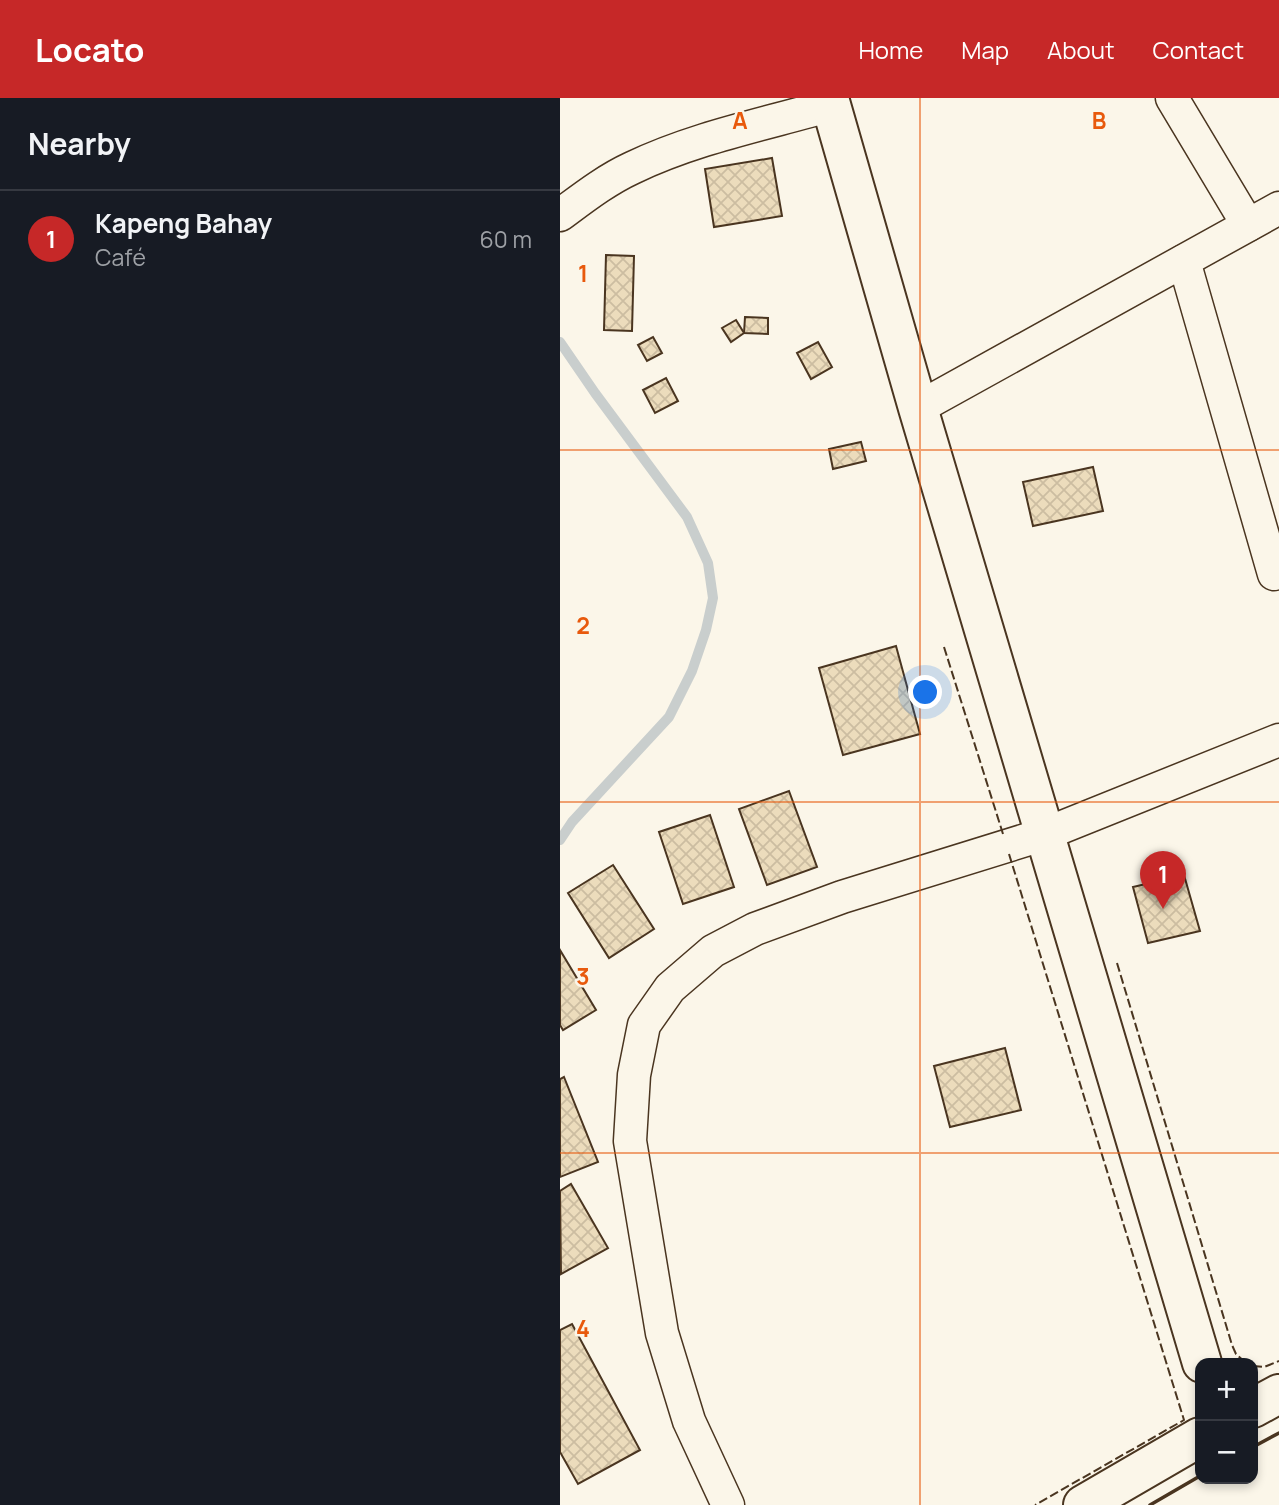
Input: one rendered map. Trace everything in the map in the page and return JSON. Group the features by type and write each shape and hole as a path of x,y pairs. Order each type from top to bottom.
{"street":[{"path":"1172,98 1248,225"},
{"path":"560,215 607,182 657,157 830,101 918,408 1201,1358"},
{"path":"918,408 1279,208"},
{"path":"1184,261 1275,574"},
{"path":"728,1505 689,1421 662,1334 630,1141 634,1075 643,1025 670,988 704,958 755,929 842,897 1045,834 1279,740"},
{"path":"1258,1405 1279,1394"},
{"path":"1083,1505 1195,1440"}],"building":[{"path":"772,158 782,216 714,227 705,169"},
{"path":"606,255 634,256 632,331 604,330"},
{"path":"745,317 768,318 768,334 744,333"},
{"path":"736,320 744,333 731,342 722,328"},
{"path":"653,337 662,353 647,361 638,345"},
{"path":"818,342 832,367 811,379 797,353"},
{"path":"666,378 678,401 655,413 643,390"},
{"path":"861,442 866,461 833,469 829,449"},
{"path":"1093,467 1103,511 1033,526 1023,482"},
{"path":"896,646 920,734 843,755 819,668"},
{"path":"789,791 817,867 767,885 739,809"},
{"path":"710,815 734,887 683,904 659,832"},
{"path":"613,865 654,929 609,958 568,893"},
{"path":"1184,875 1200,931 1148,943 1133,887"},
{"path":"560,950 596,1010 563,1030 560,1025"},
{"path":"1005,1048 1021,1110 950,1127 934,1066"},
{"path":"564,1077 598,1162 560,1177 560,1079"},
{"path":"571,1184 608,1248 561,1274 560,1191"},
{"path":"572,1324 640,1450 578,1484 560,1452 560,1330"}],"waterway":[{"path":"560,342 687,517 708,563 713,598 706,630 692,671 669,717 572,822 560,840"}],"fence":[{"path":"944,647 1003,834"},
{"path":"1009,854 1184,1420 1035,1505"},
{"path":"1117,963 1232,1345 1240,1358"},
{"path":"1258,1366 1279,1361"}],"wall":[{"path":"1258,1444 1279,1433"},
{"path":"1150,1505 1195,1479"}],"place":[{"name":"Kapeng Bahay","path":"1163,909"}]}
